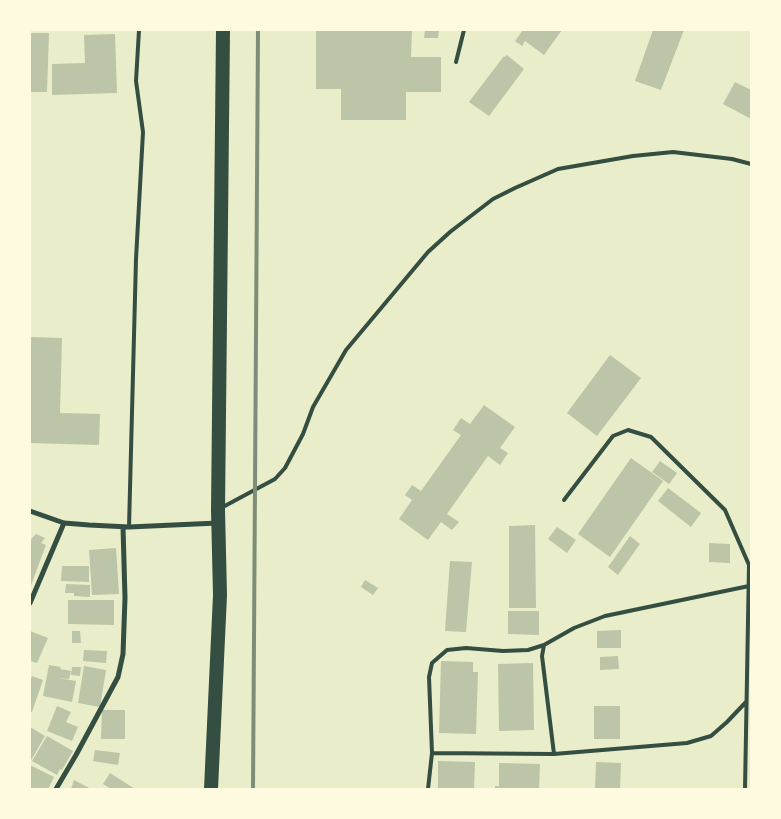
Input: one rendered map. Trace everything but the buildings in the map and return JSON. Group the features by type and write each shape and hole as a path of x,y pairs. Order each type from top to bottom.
{"highway":[{"path":"211,789 220,595 218,516 223,30"}],"street":[{"path":"30,511 64,524 126,527 218,516"},
{"path":"30,602 64,524"},
{"path":"56,789 118,677 123,654 126,527"}],"lane":[{"path":"126,527 142,132 136,81 139,30"},
{"path":"456,62 464,30"},
{"path":"218,516 275,479 285,468 303,434 313,407 346,350 428,252 450,232 493,200 558,169 632,156 673,152 732,159 751,164"},
{"path":"564,500 613,436 628,430 651,437 725,510 750,565 745,789"},
{"path":"428,789 432,754 428,677 432,663 447,650 466,648 503,651 528,650 544,645 574,628 605,616 749,586"},
{"path":"544,645 542,656 554,754"},
{"path":"432,754 554,754 687,743 711,736 746,702"}],"railway":[{"path":"253,789 258,30"}]}
